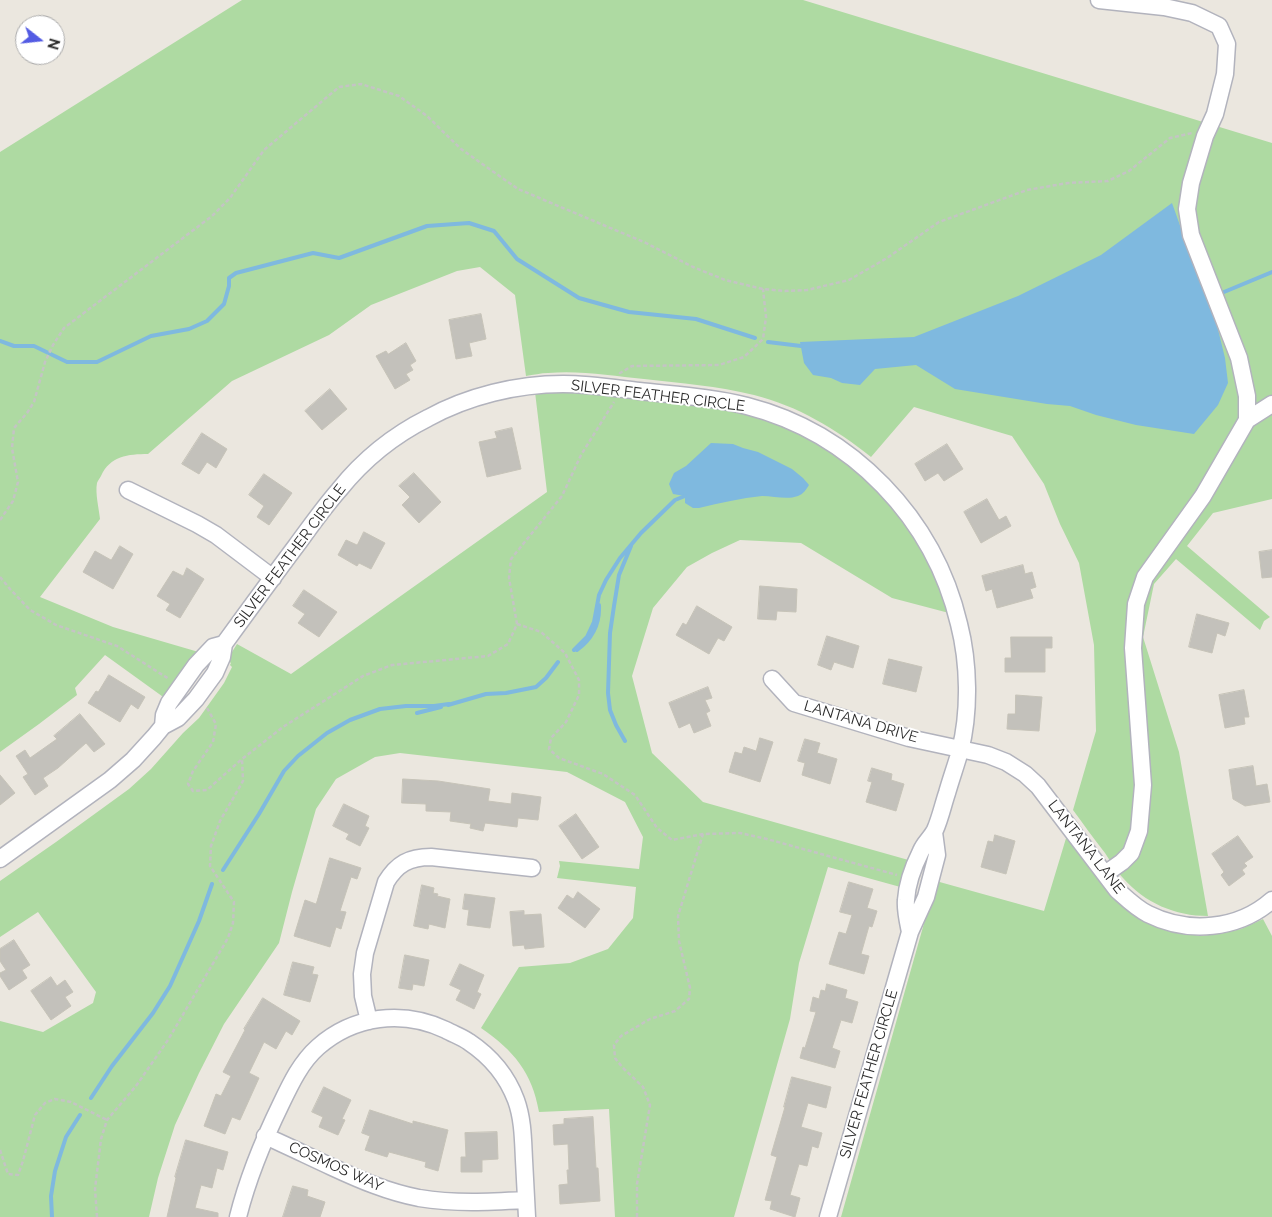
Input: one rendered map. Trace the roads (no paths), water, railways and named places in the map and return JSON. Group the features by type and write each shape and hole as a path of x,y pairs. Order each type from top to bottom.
{"street":[{"path":"1099,0 1164,7 1192,13 1220,26 1226,44 1226,74 1215,114 1205,136 1191,182 1187,209 1191,235 1239,358 1247,396 1247,420"},
{"name":"SILVER FEATHER CIRCLE","path":"0,859 110,780 133,760 163,726 178,718 196,699 215,673 222,657 224,644 338,491 354,472 377,451 428,417 486,395 530,386 591,385 722,400 776,415 804,427 835,445 879,480 918,527 935,557 952,596 960,626 967,686 966,717 961,749 934,832 922,848 910,878 906,901 910,932"},
{"path":"1105,874 1131,853 1138,831 1144,785 1133,648 1136,604 1145,577 1203,496 1247,420 1272,404"},
{"path":"128,490 197,524 273,578"},
{"name":"LANTANA DRIVE","path":"772,679 794,703 909,738 961,749"},
{"name":"LANTANA LANE","path":"961,749 988,755 1006,762 1025,774 1046,795 1117,890 1146,913 1179,925 1196,927 1216,926 1249,916 1272,900"},
{"name":"SILVER FEATHER CIRCLE","path":"828,1217 910,932 926,897 937,855 934,832"},
{"path":"368,1021 363,996 362,974 365,953 386,882 392,872 400,865 406,854 532,868"},
{"path":"238,1217 254,1162 295,1075 306,1060 318,1047 334,1035 351,1026 388,1018 406,1018 423,1021 468,1041 497,1067 508,1082 521,1118 527,1217"},
{"name":"COSMOS WAY","path":"266,1136 388,1190 448,1202 478,1203 526,1200"}],"water":[{"path":"1172,203 1193,262 1210,297 1225,358 1228,383 1218,405 1194,434 1136,425 1070,406 955,389 916,365 875,369 860,385 842,383 831,378 813,375 804,363 800,342 914,337 1018,296 1101,255"},
{"path":"711,443 733,444 758,452 792,469 809,485 803,493 794,497 762,496 693,508 685,503 685,496 673,494 669,484 674,473 686,466"}],"waterway":[{"path":"0,341 14,346 34,346 67,362 97,362 151,336 189,329 207,321 224,304 229,286 229,278 236,273 313,253 339,258 427,226 469,223 494,231 517,259 579,298 629,312 696,319 755,338"},
{"path":"1224,292 1272,272"},
{"path":"768,342 801,346"},
{"path":"574,650 587,637 594,622 599,595 620,558 641,533 675,500 685,496"},
{"path":"625,741 610,710 608,693 610,633 614,606 619,575 631,546"},
{"path":"577,650 587,641 594,630 598,618 599,605"},
{"path":"448,705 486,694 506,693 536,687 546,678 558,662"},
{"path":"223,870 284,771 298,756 327,733 350,720 380,709 449,704"},
{"path":"417,713 441,707"},
{"path":"91,1098 112,1066 153,1013 170,986 199,921 212,884"},
{"path":"52,1217 51,1196 55,1171 66,1137 80,1115"}]}
